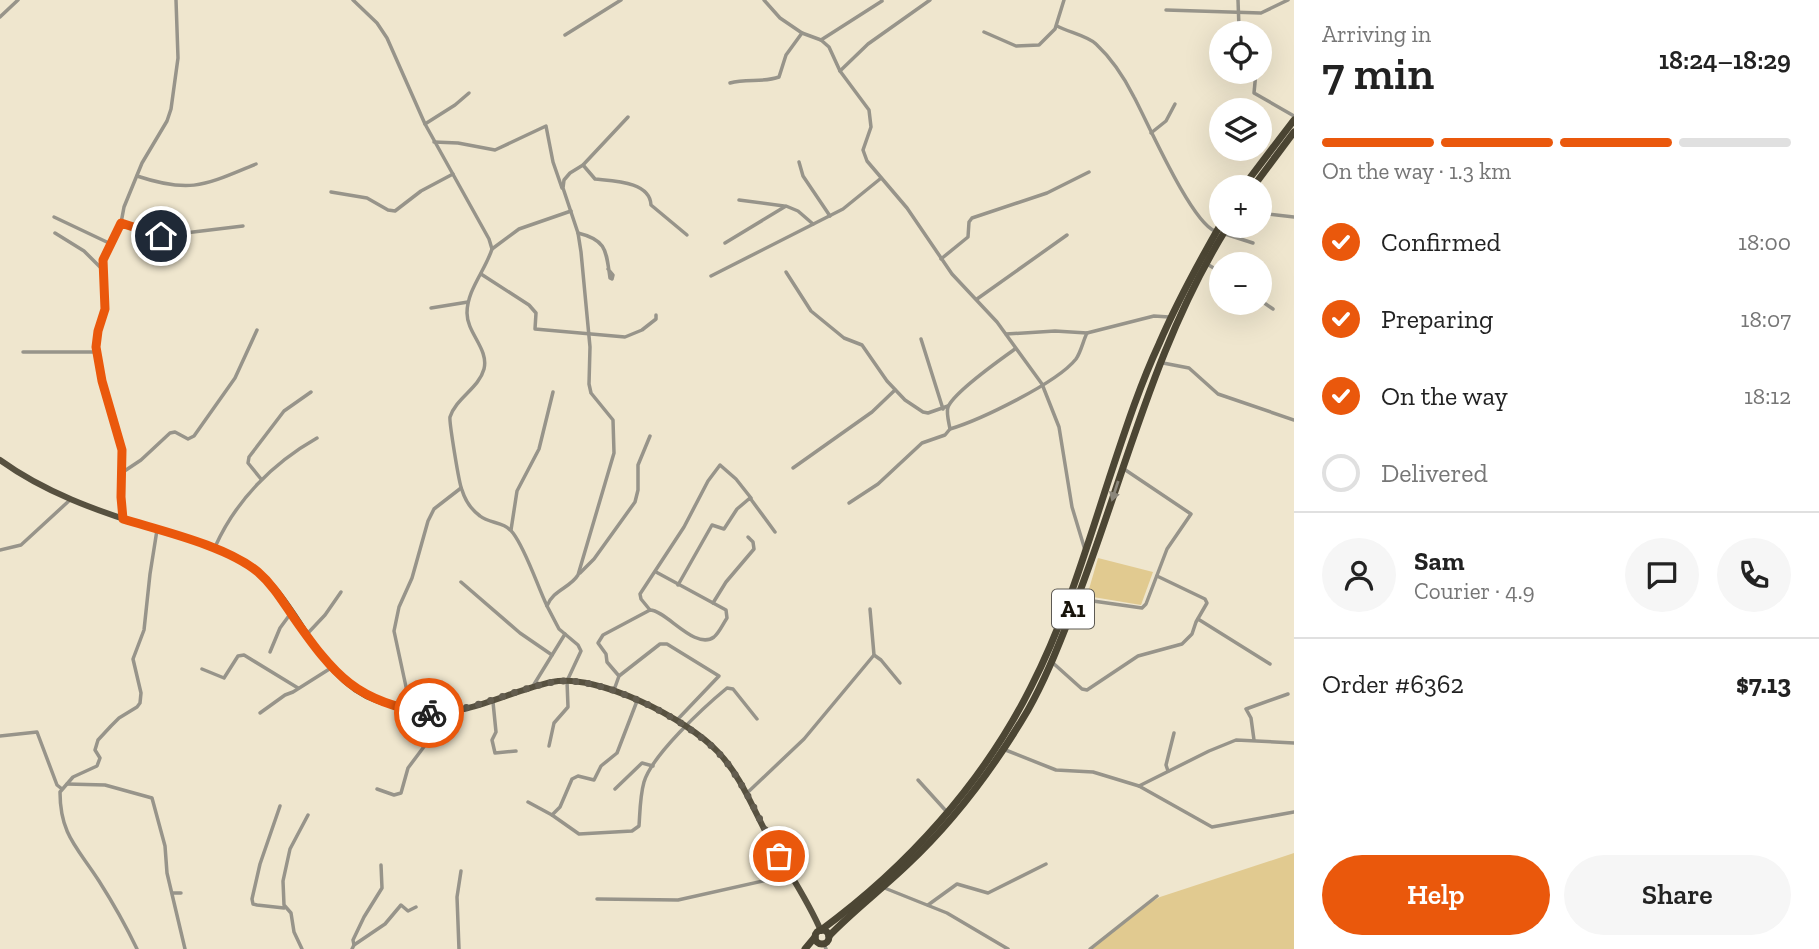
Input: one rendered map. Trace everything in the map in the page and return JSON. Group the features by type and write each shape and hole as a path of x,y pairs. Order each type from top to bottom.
{"highway":[{"path":"1252,175 1294,118"},
{"path":"1262,175 1294,132"},
{"name":"A1","path":"804,949 819,933 895,869 947,812 992,752 1032,686 1086,552 1158,344 1191,277 1216,238"},
{"name":"A1","path":"821,946 909,863 964,804 1028,709 1051,662 1096,551 1122,468 1161,363 1218,238"},
{"path":"819,933 827,932 829,936"},
{"name":"A1","path":"819,933 821,946"}],"main road":[{"path":"0,460 71,499 238,559 257,572 279,595 331,668 373,699 430,713 462,709 532,688 567,681 587,682 614,690 676,721 716,750 746,794 819,933"}],"street":[{"path":"0,16 18,0"},
{"path":"123,519 121,439 102,381 97,352 98,331 105,309 102,269 103,260 121,223 124,206 148,151 167,121 171,109 178,58 176,0"},
{"path":"353,0 377,23 387,38 425,124 492,249"},
{"path":"565,35 621,0"},
{"path":"764,0 780,18 829,47 840,71 869,110 871,127 864,154 880,179 907,208 941,259 1006,334 1042,384 1059,426 1072,507 1082,547 1086,552"},
{"path":"840,71 868,44 930,0"},
{"path":"984,32 1016,46 1039,45 1057,26 1064,0"},
{"path":"1238,0 1239,21"},
{"path":"1166,10 1264,13 1288,0"},
{"path":"821,40 882,1"},
{"path":"1057,26 1091,40 1101,49 1132,94 1188,199 1209,227"},
{"path":"730,83 779,77 786,55 802,33"},
{"path":"1255,84 1254,93 1294,118"},
{"path":"425,124 456,105 469,93"},
{"path":"1151,133 1166,121 1175,104"},
{"path":"563,188 564,180 570,173 583,165 628,117"},
{"path":"434,142 458,143 495,150 546,125 553,162 578,233 589,332 589,384 592,393 613,420 614,453 578,575 575,581 549,600 547,606"},
{"path":"799,162 803,176 830,216"},
{"path":"137,176 164,185 197,185 218,181 256,164"},
{"path":"583,165 595,179 629,184 641,189 650,198 651,205 687,235"},
{"path":"941,259 968,237 969,222 972,218 1047,193 1089,172"},
{"path":"331,192 367,198 395,211 421,191 453,174"},
{"path":"711,276 843,209 880,179"},
{"path":"739,200 786,206 799,211 813,224"},
{"path":"725,243 786,206"},
{"path":"550,746 554,723 568,707 567,681 580,651 547,606 511,530 499,522 484,519 466,500 461,488 450,419 458,403 481,376 485,361 470,327 467,313 468,302 492,249 519,229 571,211"},
{"path":"1272,215 1294,217"},
{"path":"54,217 111,244"},
{"path":"121,223 160,236 243,226"},
{"path":"55,233 84,251 102,269"},
{"path":"578,233 599,241 608,269"},
{"path":"977,299 1067,236"},
{"path":"1238,238 1253,243"},
{"path":"786,272 811,311 844,338 862,345 895,390 923,412 934,413 946,408 990,366 1015,349"},
{"path":"481,274 536,311 535,329 625,337 642,330 656,319 656,315"},
{"path":"431,308 468,302"},
{"path":"1006,334 1055,331 1087,333 1154,316 1172,317"},
{"path":"123,472 141,460 170,433 175,432 188,439 194,436 239,372 257,330"},
{"path":"849,503 878,484 922,443 1014,402 1042,384 1076,359 1087,333"},
{"path":"921,339 946,408 950,429"},
{"path":"23,352 97,352"},
{"path":"1161,363 1189,368 1217,394 1294,420"},
{"path":"793,468 872,412 895,390"},
{"path":"261,479 248,463 249,457 284,411 310,392"},
{"path":"511,530 517,491 539,449 552,392"},
{"path":"578,575 594,559 635,502 638,465 650,436"},
{"path":"214,549 230,519 261,479 289,455 317,438"},
{"path":"650,610 640,596 720,464 736,479 775,532"},
{"path":"1077,598 1138,609 1146,604 1167,549 1191,514 1122,468"},
{"path":"411,710 394,631 395,620 412,578 434,509 461,488"},
{"path":"678,585 712,525 723,529 737,509 751,498"},
{"path":"0,550 21,545 71,499"},
{"path":"136,949 99,881 67,834 60,797 64,786 73,777 97,766 100,758 95,750 98,740 119,718 137,708 140,703 141,693 133,659 145,630 157,530"},
{"path":"713,603 726,582 754,549 753,542 748,537"},
{"path":"619,676 607,662 606,654 598,643 603,635 655,609 685,633 710,638 727,615 726,610 656,572"},
{"path":"1051,662 1082,689 1087,690 1138,656 1179,646 1192,634 1207,603 1205,599 1157,576"},
{"path":"461,582 520,633 552,655"},
{"path":"306,635 326,615 341,592"},
{"path":"746,794 804,739 874,655 870,609"},
{"path":"270,652 280,628 291,613"},
{"path":"1198,619 1270,664"},
{"path":"532,688 565,634"},
{"path":"614,690 619,676 663,643 718,674 719,678 701,693 676,721"},
{"path":"202,669 223,678 238,656 244,654 298,688"},
{"path":"874,655 900,682"},
{"path":"260,713 331,668"},
{"path":"528,802 579,834 610,834 637,829 643,785 653,766 684,727 709,703 730,688 740,695 757,719"},
{"path":"1254,740 1251,719 1246,709 1288,694"},
{"path":"492,699 496,732 492,740 495,753 516,751"},
{"path":"552,815 560,807 572,779 579,776 594,779 601,766 617,753 638,701"},
{"path":"377,789 394,795 401,793 408,768 429,740 430,713"},
{"path":"0,736 37,732 57,785 105,785 152,798 165,846 167,873 184,949"},
{"path":"1168,771 1166,765 1174,733"},
{"path":"1139,786 1228,743 1254,740 1294,743"},
{"path":"1003,749 1056,770 1093,772 1139,786 1212,827 1294,812"},
{"path":"615,789 642,763 653,766"},
{"path":"918,780 947,812"},
{"path":"280,806 260,864 252,899 253,904 284,908 290,913 302,949"},
{"path":"284,908 285,866 290,849 308,816"},
{"path":"928,905 957,884 988,893 1046,864"},
{"path":"353,947 353,940 364,917 382,888 381,865"},
{"path":"460,949 457,897 461,871"},
{"path":"597,899 678,900 790,876"},
{"path":"882,887 947,913 1008,949"},
{"path":"173,894 181,893"},
{"path":"1090,949 1157,896"},
{"path":"353,947 384,924 401,905 408,911 416,907"}],"shaded area":[{"path":"1098,558 1153,572 1141,605 1087,596"},
{"path":"1294,853 1294,949 1092,949 1142,907 1160,897"}],"way so far":[{"path":"429,713 462,709 553,682 587,682 614,690 676,721 716,750 746,794 779,856"}],"route":[{"path":"161,236 154,236 121,223 103,260 105,309 96,347 102,381 121,439 123,519 214,549 249,565 279,595 331,668 373,699 429,713"}]}
